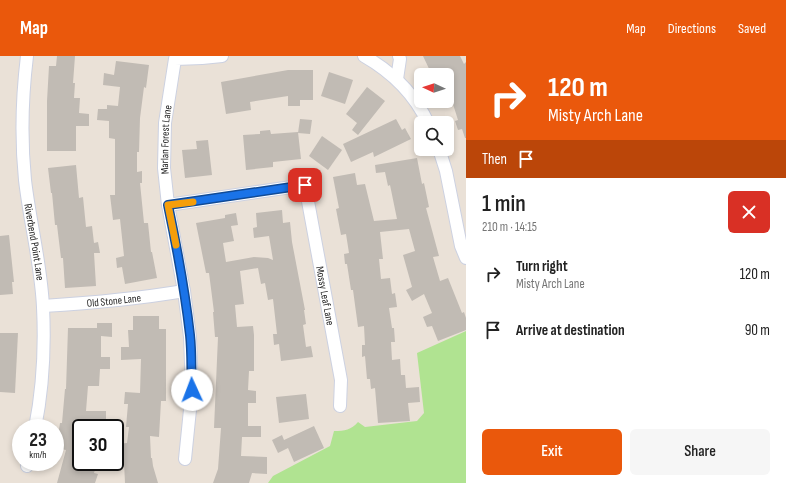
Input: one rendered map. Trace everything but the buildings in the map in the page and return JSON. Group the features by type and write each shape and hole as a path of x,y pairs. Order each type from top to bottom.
{"street":[{"name":"Riverbend Point Lane","path":"27,56 23,98 25,180 38,258 43,306 44,356 40,404 37,419"},
{"name":"Marlan Forest Lane","path":"185,459 192,390 190,337 184,291 168,205 164,168 165,123 174,58 222,56"},
{"path":"364,56 378,64 397,79 422,109 425,116"},
{"path":"397,79 400,59 399,56"},
{"path":"441,156 446,171 461,246 466,258"},
{"name":"Mossy Leaf Lane","path":"168,205 305,185 341,380 340,406"},
{"name":"Old Stone Lane","path":"43,306 115,301 184,291"}],"green space":[{"path":"466,331 466,483 268,483 273,476 330,446 334,431 348,430 358,422 365,427 417,421 424,413 417,353"}],"slow traffic":[{"path":"176,245 168,205 193,202"}],"route":[{"path":"192,390 188,321 168,205 305,185"}]}
